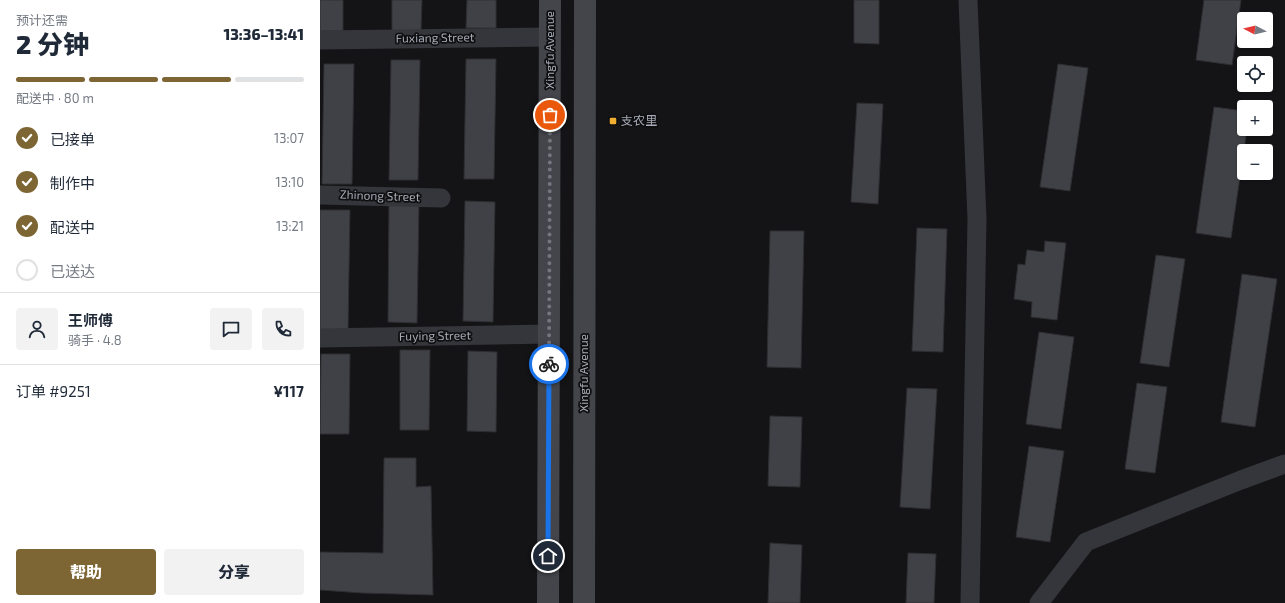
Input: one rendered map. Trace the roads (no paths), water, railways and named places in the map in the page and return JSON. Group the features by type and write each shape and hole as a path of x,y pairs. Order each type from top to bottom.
{"main road":[{"name":"Xingfu Avenue","path":"548,603 550,0"},
{"name":"Xingfu Avenue","path":"584,603 585,0"}],"street":[{"path":"968,0 977,219 970,603"},
{"name":"Fuxiang Street","path":"320,40 550,37"},
{"name":"Zhinong Street","path":"320,195 440,198"},
{"name":"Fuying Street","path":"320,338 549,334"},
{"path":"1039,603 1086,542 1285,464"}],"place":[{"name":"支农里","path":"613,121"}]}
